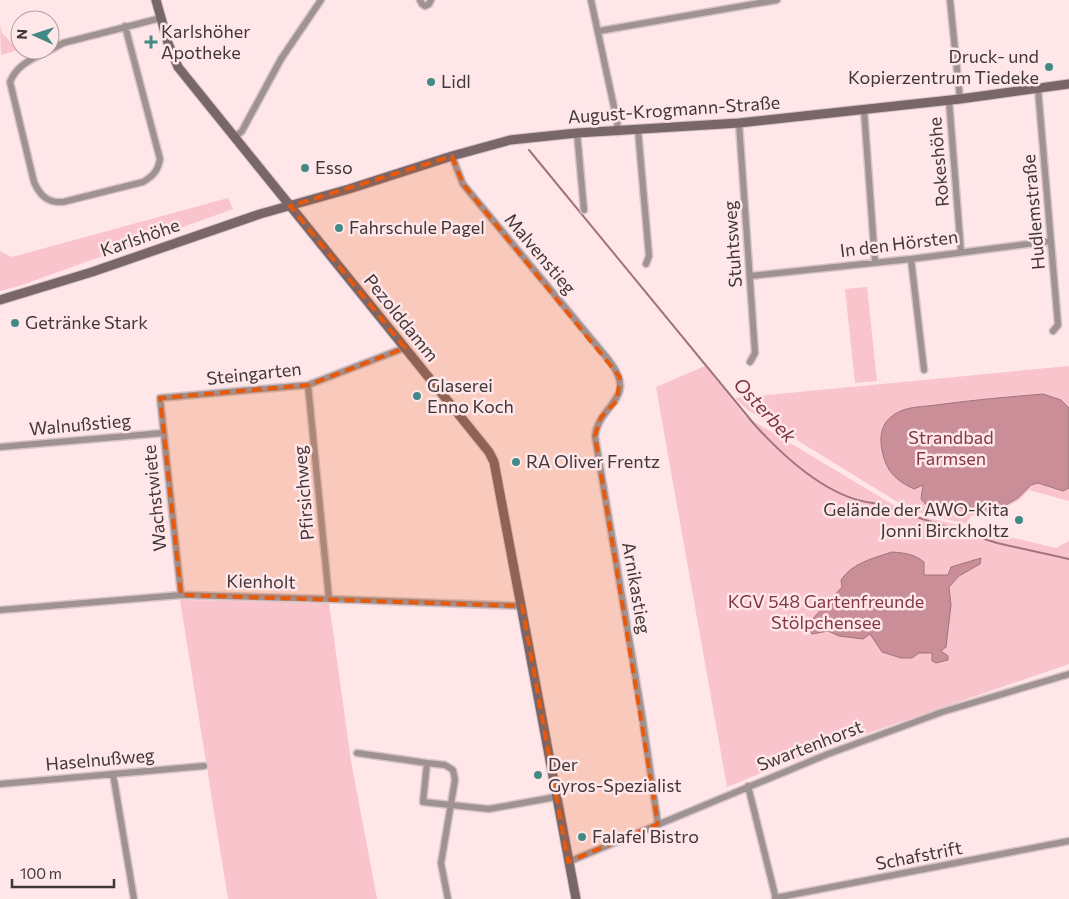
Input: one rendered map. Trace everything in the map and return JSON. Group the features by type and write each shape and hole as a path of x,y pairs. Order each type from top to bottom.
{"main road":[{"name":"Pezolddamm","path":"156,0 168,43 178,67 489,452 494,462 576,899"},
{"name":"August-Krogmann-Straße","path":"290,206 510,140 577,133 618,132 739,123 960,99 1069,84"},
{"name":"Karlshöhe","path":"0,300 92,272 260,214 290,206"}],"street":[{"path":"235,137 242,130 281,58 320,0"},
{"path":"420,0 425,6 431,0"},
{"path":"591,0 618,121 618,132"},
{"path":"599,31 777,0"},
{"path":"950,0 960,99"},
{"path":"60,45 161,18"},
{"path":"29,60 21,64 13,73 10,82 38,192 45,199 64,202 143,182 151,177 159,168 160,159 125,26"},
{"name":"Hudlemstraße","path":"1038,88 1058,326 1053,331"},
{"name":"Rokeshöhe","path":"949,100 961,252"},
{"path":"864,110 875,262"},
{"name":"Stuhtsweg","path":"739,123 755,353 750,362"},
{"path":"638,130 649,256 646,264"},
{"path":"577,133 584,210"},
{"name":"Malvenstieg","path":"452,156 463,184 614,366"},
{"name":"In den Hörsten","path":"750,276 911,259 1051,241"},
{"path":"911,259 924,370"},
{"name":"Steingarten","path":"160,398 308,384 404,348"},
{"name":"Arnikastieg","path":"614,366 620,377 620,390 617,400 596,427 595,436 642,715 658,824"},
{"name":"Pfirsichweg","path":"308,384 328,598"},
{"name":"Wachstwiete","path":"160,398 181,595"},
{"name":"Walnußstieg","path":"0,447 164,433"},
{"name":"Kienholt","path":"0,610 181,595 328,598 522,606"},
{"name":"Swartenhorst","path":"568,862 812,760 942,712 1069,677"},
{"path":"357,754 445,765 453,770 455,780 441,863 448,899"},
{"path":"427,763 422,802 489,809 556,796"},
{"name":"Haselnußweg","path":"0,784 204,766"},
{"path":"113,774 134,899"},
{"path":"748,786 775,899"},
{"name":"Schafstrift","path":"775,899 1069,841"}],"highlighted area":[{"path":"452,156 463,184 620,377 617,401 601,417 595,436 658,824 568,862 522,606 181,595 160,398 308,385 405,348 290,206"}],"green space":[{"path":"0,24 2,33 10,42 10,52 1,55"},
{"path":"228,198 233,209 19,286 0,291 0,251 12,257"},
{"path":"867,287 877,381 855,383 845,289"},
{"name":"KGV 548 Gartenfreunde Stölpchensee","path":"705,366 745,416 907,513 1056,548 1069,541 1069,664 816,751 727,787 656,387"},
{"name":"Strandbad Farmsen","path":"1069,366 1069,501 1029,490 1019,500 994,514 971,516 966,524 912,511 748,410 735,398"},
{"path":"180,600 329,603 351,761 377,899 228,899"}],"shaded area":[{"path":"1043,394 1061,400 1069,408 1069,488 1063,491 1038,483 1031,485 1018,498 995,511 969,513 958,506 931,510 921,499 923,485 914,489 907,486 892,474 886,464 881,444 882,429 891,417 900,411 915,407"},
{"path":"892,552 909,554 920,559 924,562 924,575 948,575 951,567 981,558 980,564 959,576 949,587 951,605 946,647 941,651 948,656 948,660 936,663 932,661 932,653 919,653 912,658 901,658 882,652 870,634 863,639 839,636 828,631 812,634 808,624 842,587 841,580 846,574 857,565"}],"waterway":[{"name":"Osterbek","path":"529,150 754,424 778,449 807,474 839,493 856,499 997,543 1069,559"}],"place":[{"name":"Karlshöher Apotheke","path":"151,42"},
{"name":"Druck- und Kopierzentrum Tiedeke","path":"1049,67"},
{"name":"Lidl","path":"431,82"},
{"name":"Esso","path":"305,168"},
{"name":"Fahrschule Pagel","path":"339,228"},
{"name":"Getränke Stark","path":"15,323"},
{"name":"Glaserei Enno Koch","path":"417,396"},
{"name":"RA Oliver Frentz","path":"516,462"},
{"name":"Gelände der AWO-Kita Jonni Birckholtz","path":"1019,520"},
{"name":"Der Gyros-Spezialist","path":"538,775"},
{"name":"Falafel Bistro","path":"582,837"}]}
